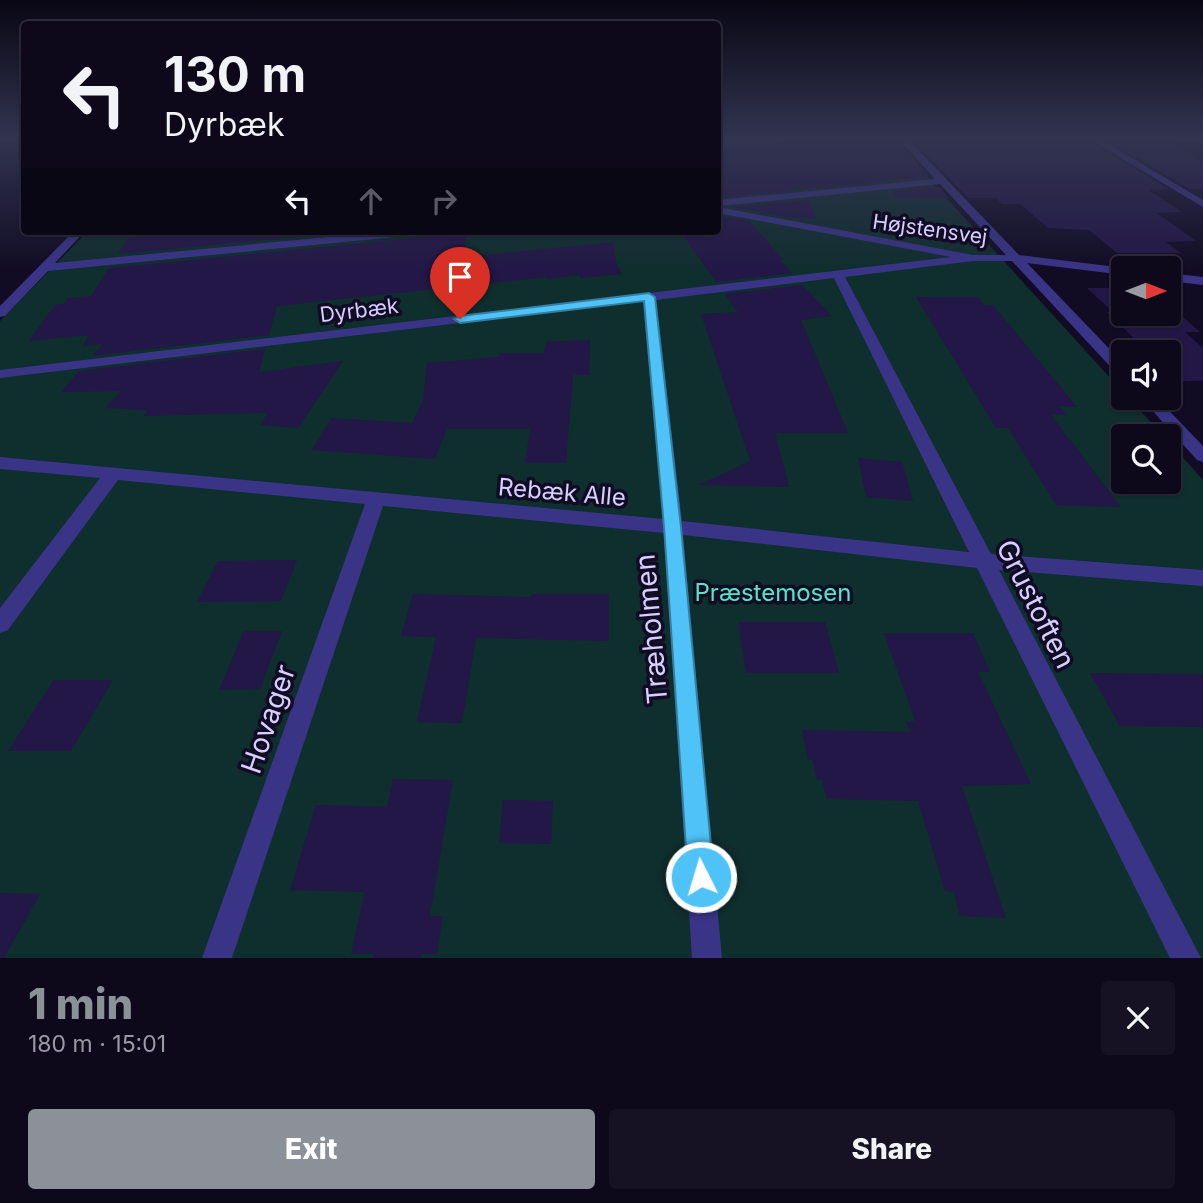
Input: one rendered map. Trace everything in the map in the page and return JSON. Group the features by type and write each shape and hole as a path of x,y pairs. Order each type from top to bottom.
{"street":[{"path":"721,202 934,182"},
{"path":"943,182 1111,360"},
{"path":"1165,182 1203,204"},
{"name":"Højstensvej","path":"721,211 973,258 1013,258 1111,269"},
{"path":"0,313 76,235"},
{"path":"43,268 385,235"},
{"name":"Dyrbæk","path":"0,374 973,258"},
{"name":"Grustoften","path":"838,274 1186,958"},
{"path":"1181,278 1203,281"},
{"name":"Træholmen","path":"649,297 673,527 707,958"},
{"path":"1159,410 1203,456"},
{"name":"Rebæk Alle","path":"0,463 673,527 983,561 1203,578"},
{"path":"0,624 113,474"},
{"name":"Hovager","path":"217,958 376,499"}],"green space":[{"name":"Præstemosen","path":"721,182 932,182 1111,379 1111,410 1140,410 1152,424 1111,424 1111,494 1181,494 1181,455 1203,480 1203,958 0,958 0,321 84,235 721,235"}],"building":[{"path":"721,182 882,182 721,198"},
{"path":"953,182 1157,182 1169,189 1148,190 1182,212 1157,213 1196,241 1166,242 1181,253 1117,253 1089,230 1048,228 1020,204 1002,204 996,198 968,198"},
{"path":"1178,182 1203,182 1203,189 1190,189"},
{"path":"939,187 949,198 896,197 893,191"},
{"path":"809,200 816,219 792,218 733,207"},
{"path":"721,216 749,221 784,260 780,260 792,273 716,282 683,235 721,235"},
{"path":"130,235 321,235 118,254"},
{"path":"465,235 466,257 613,242 616,262 622,274 580,278 580,275 547,277 277,306 269,335 92,356 103,344 83,346 89,335 29,341 55,305 64,304 68,298 91,296 109,268"},
{"path":"802,285 832,316 801,320 848,433 775,433 789,487 699,485 750,461 701,314 738,312 725,294"},
{"path":"1087,288 1111,288 1111,310"},
{"path":"916,297 978,297 984,305 993,305 1077,407 1060,407 1066,415 1051,415 1121,507 1056,505 1008,428 996,428"},
{"path":"1181,315 1200,332 1185,332 1203,348 1203,381 1181,381 1181,340 1136,340 1121,326 1181,326"},
{"path":"590,340 589,375 573,375 566,463 525,463 530,429 447,429 435,459 312,450 331,418 412,423 423,402 427,363 499,357 500,353 544,353 546,342"},
{"path":"265,349 259,372 343,361 298,428 260,425 268,413 143,416 148,410 105,408 121,391 61,392 79,371"},
{"path":"858,458 902,462 913,501 866,497"},
{"path":"297,560 281,601 197,602 218,561"},
{"path":"413,594 531,597 531,594 609,594 609,641 476,638 462,723 417,722 436,637 401,636"},
{"path":"738,622 825,622 839,673 746,673"},
{"path":"244,631 282,631 260,689 219,690"},
{"path":"884,633 973,633 990,672 978,672 1031,784 962,786 1006,918 960,916 954,892 945,891 918,801 827,799 822,780 817,780 813,760 808,760 802,730 910,732 906,722 915,721"},
{"path":"1090,673 1203,674 1203,727 1120,726"},
{"path":"54,680 113,680 71,751 8,751"},
{"path":"393,779 453,780 430,916 443,916 437,954 422,954 421,958 373,958 374,954 351,954 365,892 290,890 316,805 387,807"},
{"path":"503,800 553,801 551,844 499,843"},
{"path":"0,893 40,894 4,958 0,958"}],"route":[{"path":"460,319 649,297 673,527 701,877"}]}
